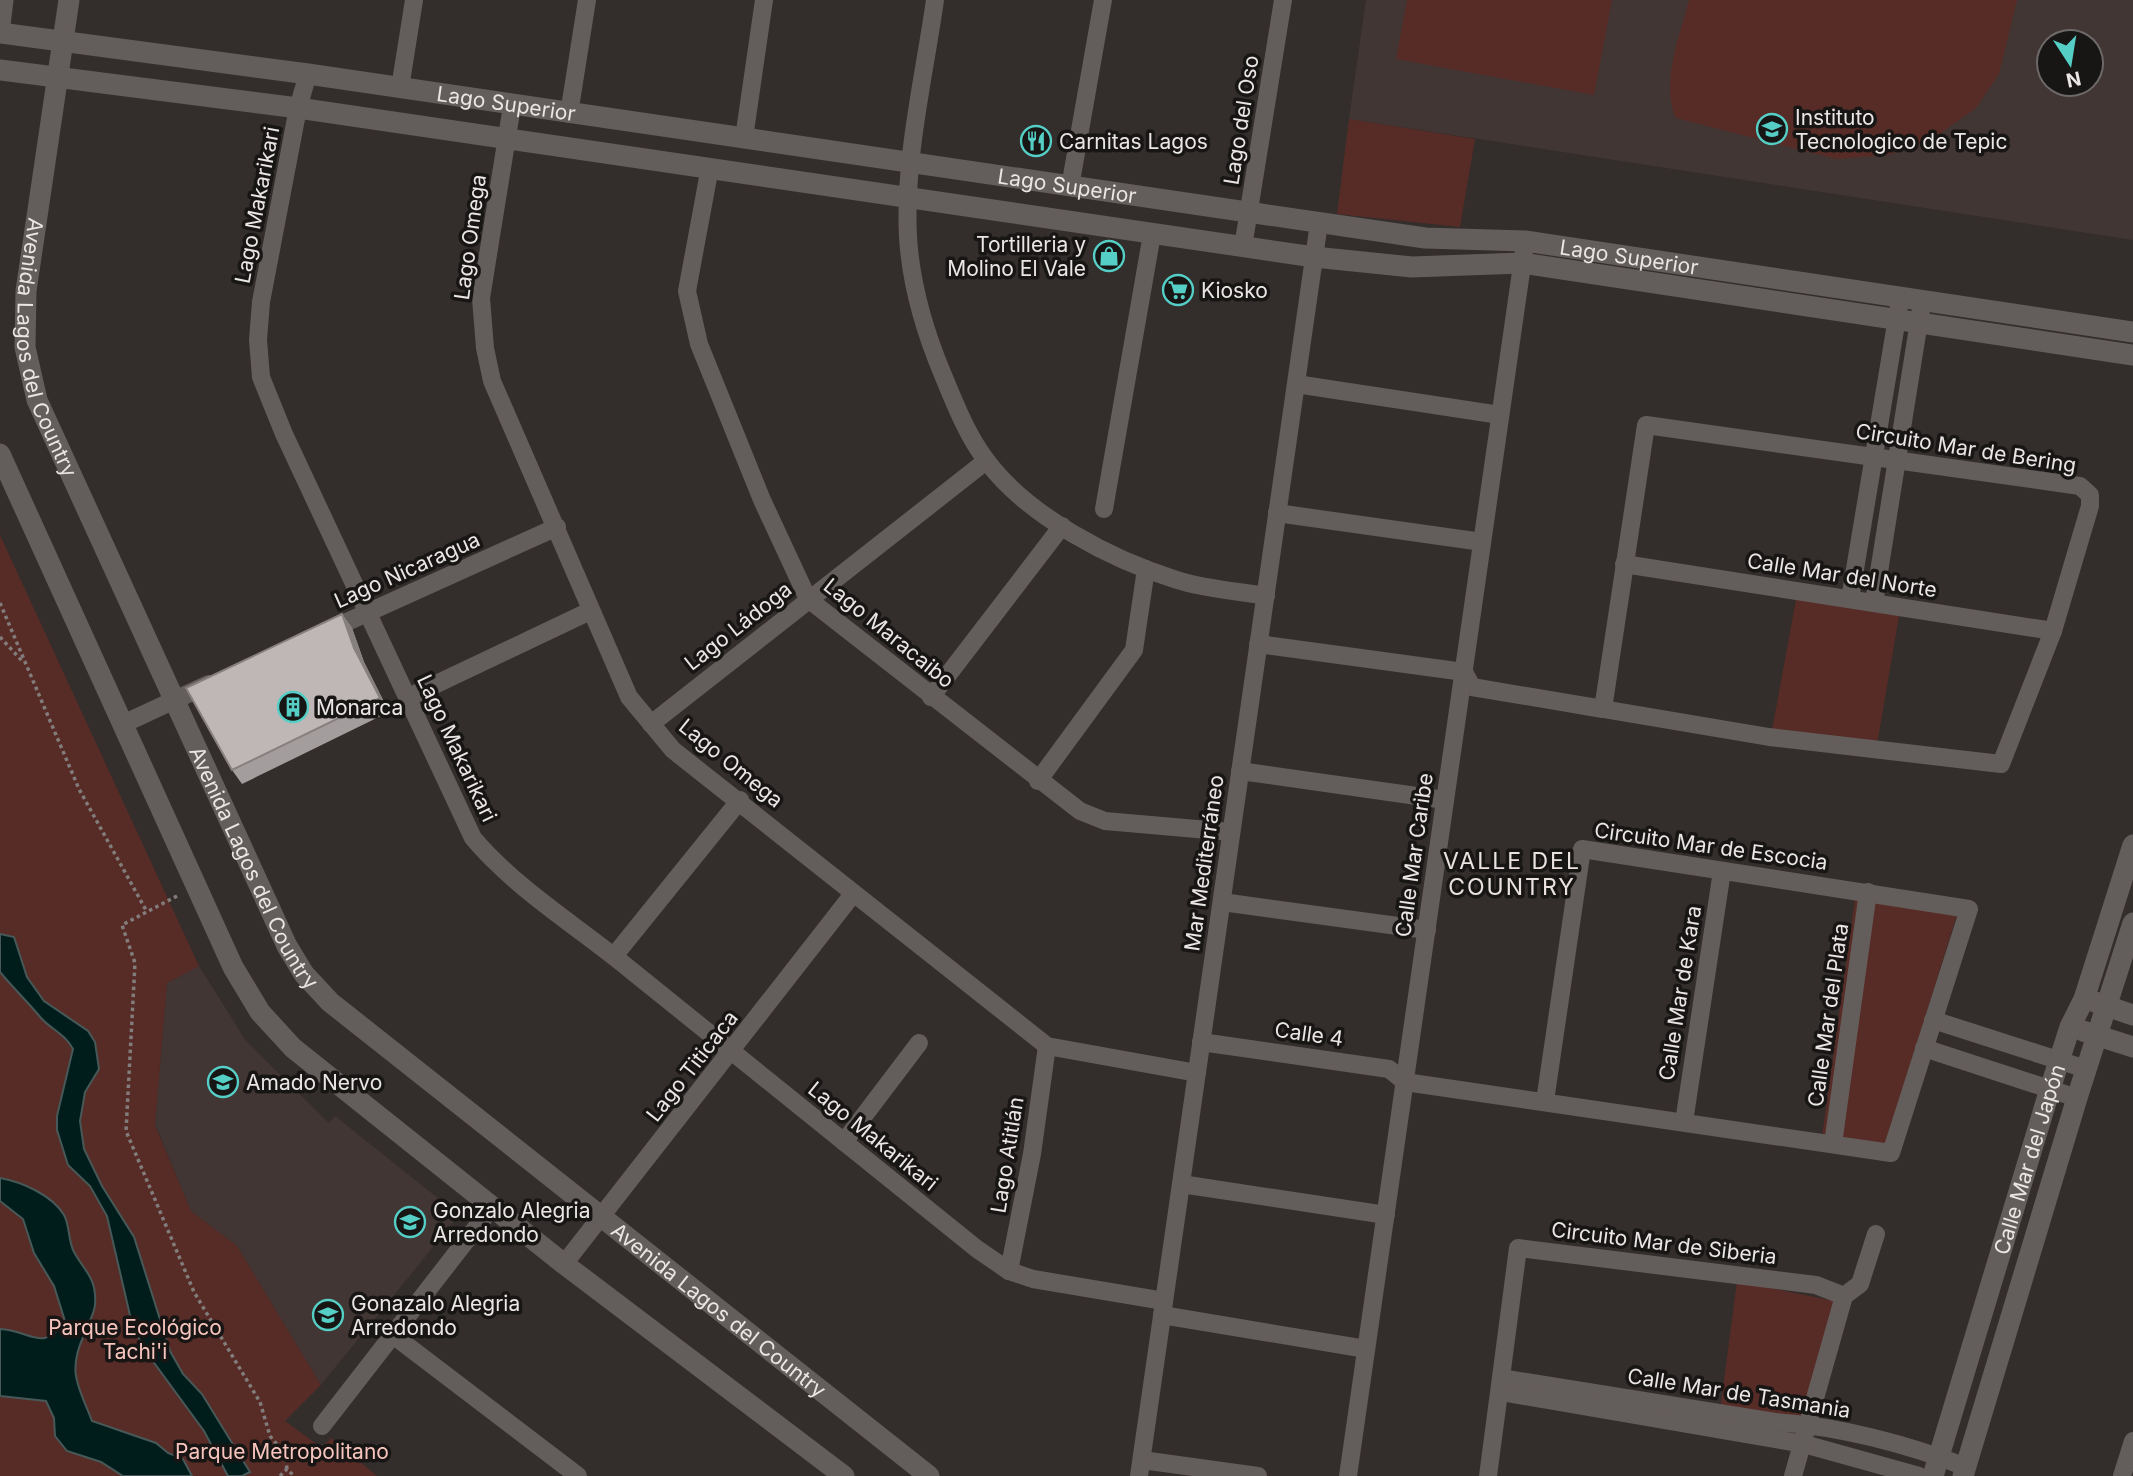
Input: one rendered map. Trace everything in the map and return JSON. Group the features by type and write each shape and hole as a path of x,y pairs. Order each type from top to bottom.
{"street":[{"path":"0,25 3,0"},
{"name":"Avenida Lagos del Country","path":"69,0 26,291 25,347 37,400 287,946 304,974 330,1002 929,1476"},
{"path":"400,88 414,0"},
{"path":"569,114 587,0"},
{"path":"744,138 764,0"},
{"path":"935,0 908,198 913,284 924,331 956,407 986,461 1017,492 1062,526 1146,569 1180,581 1266,596"},
{"path":"1070,187 1103,0"},
{"name":"Lago del Oso","path":"1243,247 1283,0"},
{"name":"Lago Superior","path":"0,33 309,74 512,106 1425,238 1525,241 2133,332"},
{"name":"Lago Superior","path":"0,70 298,108 1314,257 1412,267 1522,262 2133,355"},
{"name":"Lago Makarikari","path":"309,74 298,108 261,302 258,340 261,377 284,434 473,838 492,861 977,1249 1009,1271 1033,1279 1163,1308 1366,1349"},
{"name":"Lago Omega","path":"512,106 481,298 485,348 492,381 629,697 673,750 740,800 853,894 1046,1046 1197,1073"},
{"name":"Lago Maracaibo","path":"710,167 687,291 699,344 762,500 808,599 1038,781 1080,811 1105,821 1231,832"},
{"name":"Mar Mediterráneo","path":"1140,1468 1319,223"},
{"path":"1104,509 1152,234"},
{"name":"Calle Mar Caribe","path":"1348,1476 1525,241"},
{"path":"1850,598 1901,296"},
{"path":"1874,603 1922,299"},
{"path":"1296,384 1500,415"},
{"name":"Circuito Mar de Bering","path":"1464,671 1472,687 1769,737 2001,764 2053,631 2091,506 2090,495 2080,486 1646,425 1603,709"},
{"path":"0,454 233,967 260,1012 293,1048 564,1264 844,1476"},
{"name":"Lago Ládoga","path":"650,724 986,461"},
{"path":"1278,513 1482,542"},
{"path":"931,697 1062,526"},
{"name":"Lago Nicaragua","path":"308,640 557,527"},
{"name":"Calle Mar del Norte","path":"1624,564 2053,631"},
{"path":"1038,781 1135,650 1146,569"},
{"path":"409,698 590,611"},
{"path":"1258,644 1464,671"},
{"path":"123,724 223,678"},
{"path":"1240,771 1445,800"},
{"path":"614,956 740,800"},
{"name":"Calle Mar del Japón","path":"1936,1466 2050,1089 2070,1027 2084,999 2133,845"},
{"name":"Circuito Mar de Escocia","path":"1405,1082 1891,1153 1969,909 1582,849 1545,1101"},
{"name":"Calle Mar de Kara","path":"1684,1122 1722,871"},
{"name":"Calle Mar del Plata","path":"1833,1144 1868,892"},
{"name":"Lago Titicaca","path":"564,1264 853,894"},
{"path":"1222,902 1427,930"},
{"name":"Calle Mar del Japón","path":"1964,1471 2096,1035 2133,923"},
{"path":"2084,999 2133,1015"},
{"path":"1933,1020 2086,1069"},
{"path":"2070,1027 2133,1047"},
{"name":"Calle 4","path":"1201,1042 1389,1069 1405,1082"},
{"path":"844,1142 919,1043"},
{"name":"Lago Atitlán","path":"1009,1271 1032,1154 1046,1046"},
{"path":"1924,1048 2077,1098"},
{"path":"1181,1184 1386,1215"},
{"path":"322,1426 493,1206"},
{"path":"1793,1476 1810,1424 1844,1296 1860,1284 1876,1234"},
{"name":"Circuito Mar de Siberia","path":"1488,1476 1518,1248 1816,1285 1844,1296"},
{"path":"393,1335 578,1476"},
{"name":"Calle Mar de Tasmania","path":"1501,1385 1775,1422 1810,1424 1936,1466 1964,1471"},
{"name":"Calle Mar de Tasmania","path":"1501,1385 1804,1444 1919,1476"},
{"path":"2122,1476 2133,1441"},
{"path":"1140,1468 1258,1476"}],"path":[{"path":"0,603 79,789 147,912"},
{"path":"0,637 27,666"},
{"path":"196,886 122,925 135,963 126,1131 194,1292 260,1402 270,1436 285,1454 287,1469 294,1476"},
{"path":"280,1476 287,1469"}],"shaded area":[{"name":"Instituto Tecnologico de Tepic","path":"1366,0 2133,0 2133,240 1349,119"},
{"path":"199,966 246,1041 329,1123 335,1116 459,1215 321,1385 237,1246 191,1211 155,1124 167,983"}],"green space":[{"path":"1407,0 1612,0 1594,95 1396,59"},
{"path":"1689,0 2017,0 1999,74 1976,108 1931,140 1888,155 1836,159 1676,118 1670,90 1671,75"},
{"path":"1349,119 1475,139 1460,227 1337,214"},
{"name":"Parque Ecológico Tachi'i","path":"0,535 199,966 167,983 155,1125 191,1211 237,1246 321,1385 285,1421 322,1448 331,1438 377,1476 0,1476"},
{"path":"1797,594 1900,610 1877,745 1772,730"},
{"path":"1856,892 1959,908 1883,1153 1821,1144"},
{"path":"1737,1281 1834,1301 1800,1421 1720,1411"}],"water":[{"path":"0,934 14,937 27,977 44,1001 88,1031 95,1042 99,1069 85,1092 80,1121 84,1149 102,1186 134,1237 170,1351 183,1374 202,1394 250,1472 242,1476 228,1476 204,1431 144,1349 132,1324 107,1216 90,1186 68,1165 57,1130 57,1116 73,1049 0,972"},
{"path":"0,1178 36,1190 59,1208 66,1219 74,1252 92,1282 94,1309 79,1348 75,1369 79,1388 92,1421 156,1443 168,1453 183,1459 192,1476 123,1476 101,1462 67,1451 55,1436 54,1418 46,1401 0,1396 0,1329 43,1338 57,1331 65,1321 54,1286 34,1253 23,1219 0,1201"}],"building":[{"name":"Monarca","path":"342,614 354,648 380,698 232,770 186,688"}],"place":[{"name":"Instituto Tecnologico de Tepic","path":"1772,129"},
{"name":"Carnitas Lagos","path":"1036,141"},
{"name":"Tortilleria y Molino El Vale","path":"1109,256"},
{"name":"Kiosko","path":"1178,290"},
{"name":"Monarca","path":"293,707"},
{"name":"Amado Nervo","path":"223,1082"},
{"name":"Gonzalo Alegria Arredondo","path":"410,1222"},
{"name":"Gonazalo Alegria Arredondo","path":"328,1315"}],"district":[{"name":"VALLE DEL COUNTRY","path":"1512,874"}],"park label":[{"name":"Parque Metropolitano","path":"282,1451"}]}
